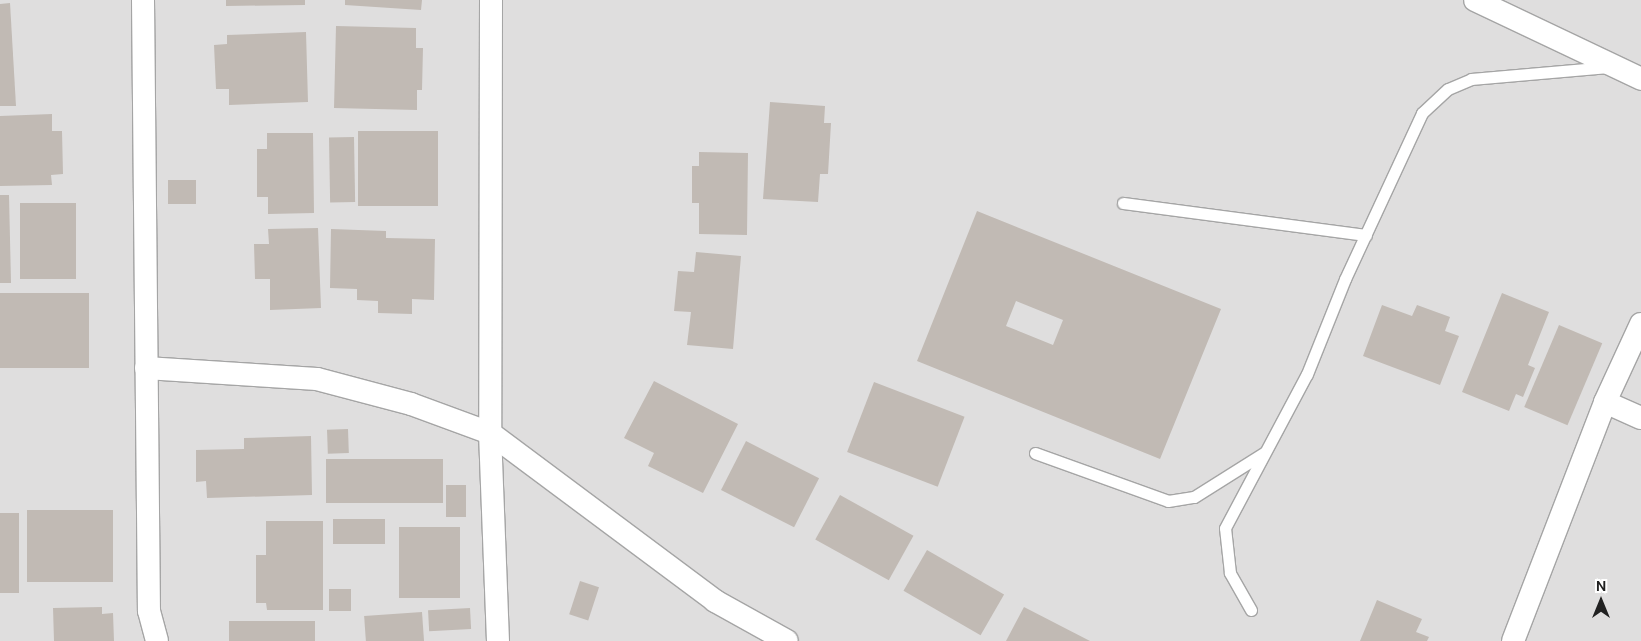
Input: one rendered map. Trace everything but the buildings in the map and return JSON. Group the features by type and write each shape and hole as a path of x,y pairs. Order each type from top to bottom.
{"street":[{"path":"143,0 149,611 157,641"},
{"path":"491,0 490,433 498,641"},
{"path":"1475,0 1641,79"},
{"path":"1512,641 1605,402 1641,324"},
{"path":"146,368 317,379 411,404 490,433 715,601 787,641"},
{"path":"1605,402 1641,418"}],"lane":[{"path":"1250,610 1230,573 1226,528 1307,374 1345,278 1422,113 1448,89 1471,79 1615,66"},
{"path":"1123,203 1366,235"},
{"path":"1035,452 1168,501 1194,497 1266,452"}],"shaded area":[{"path":"0,0 1641,0 1641,641 0,641"}]}
